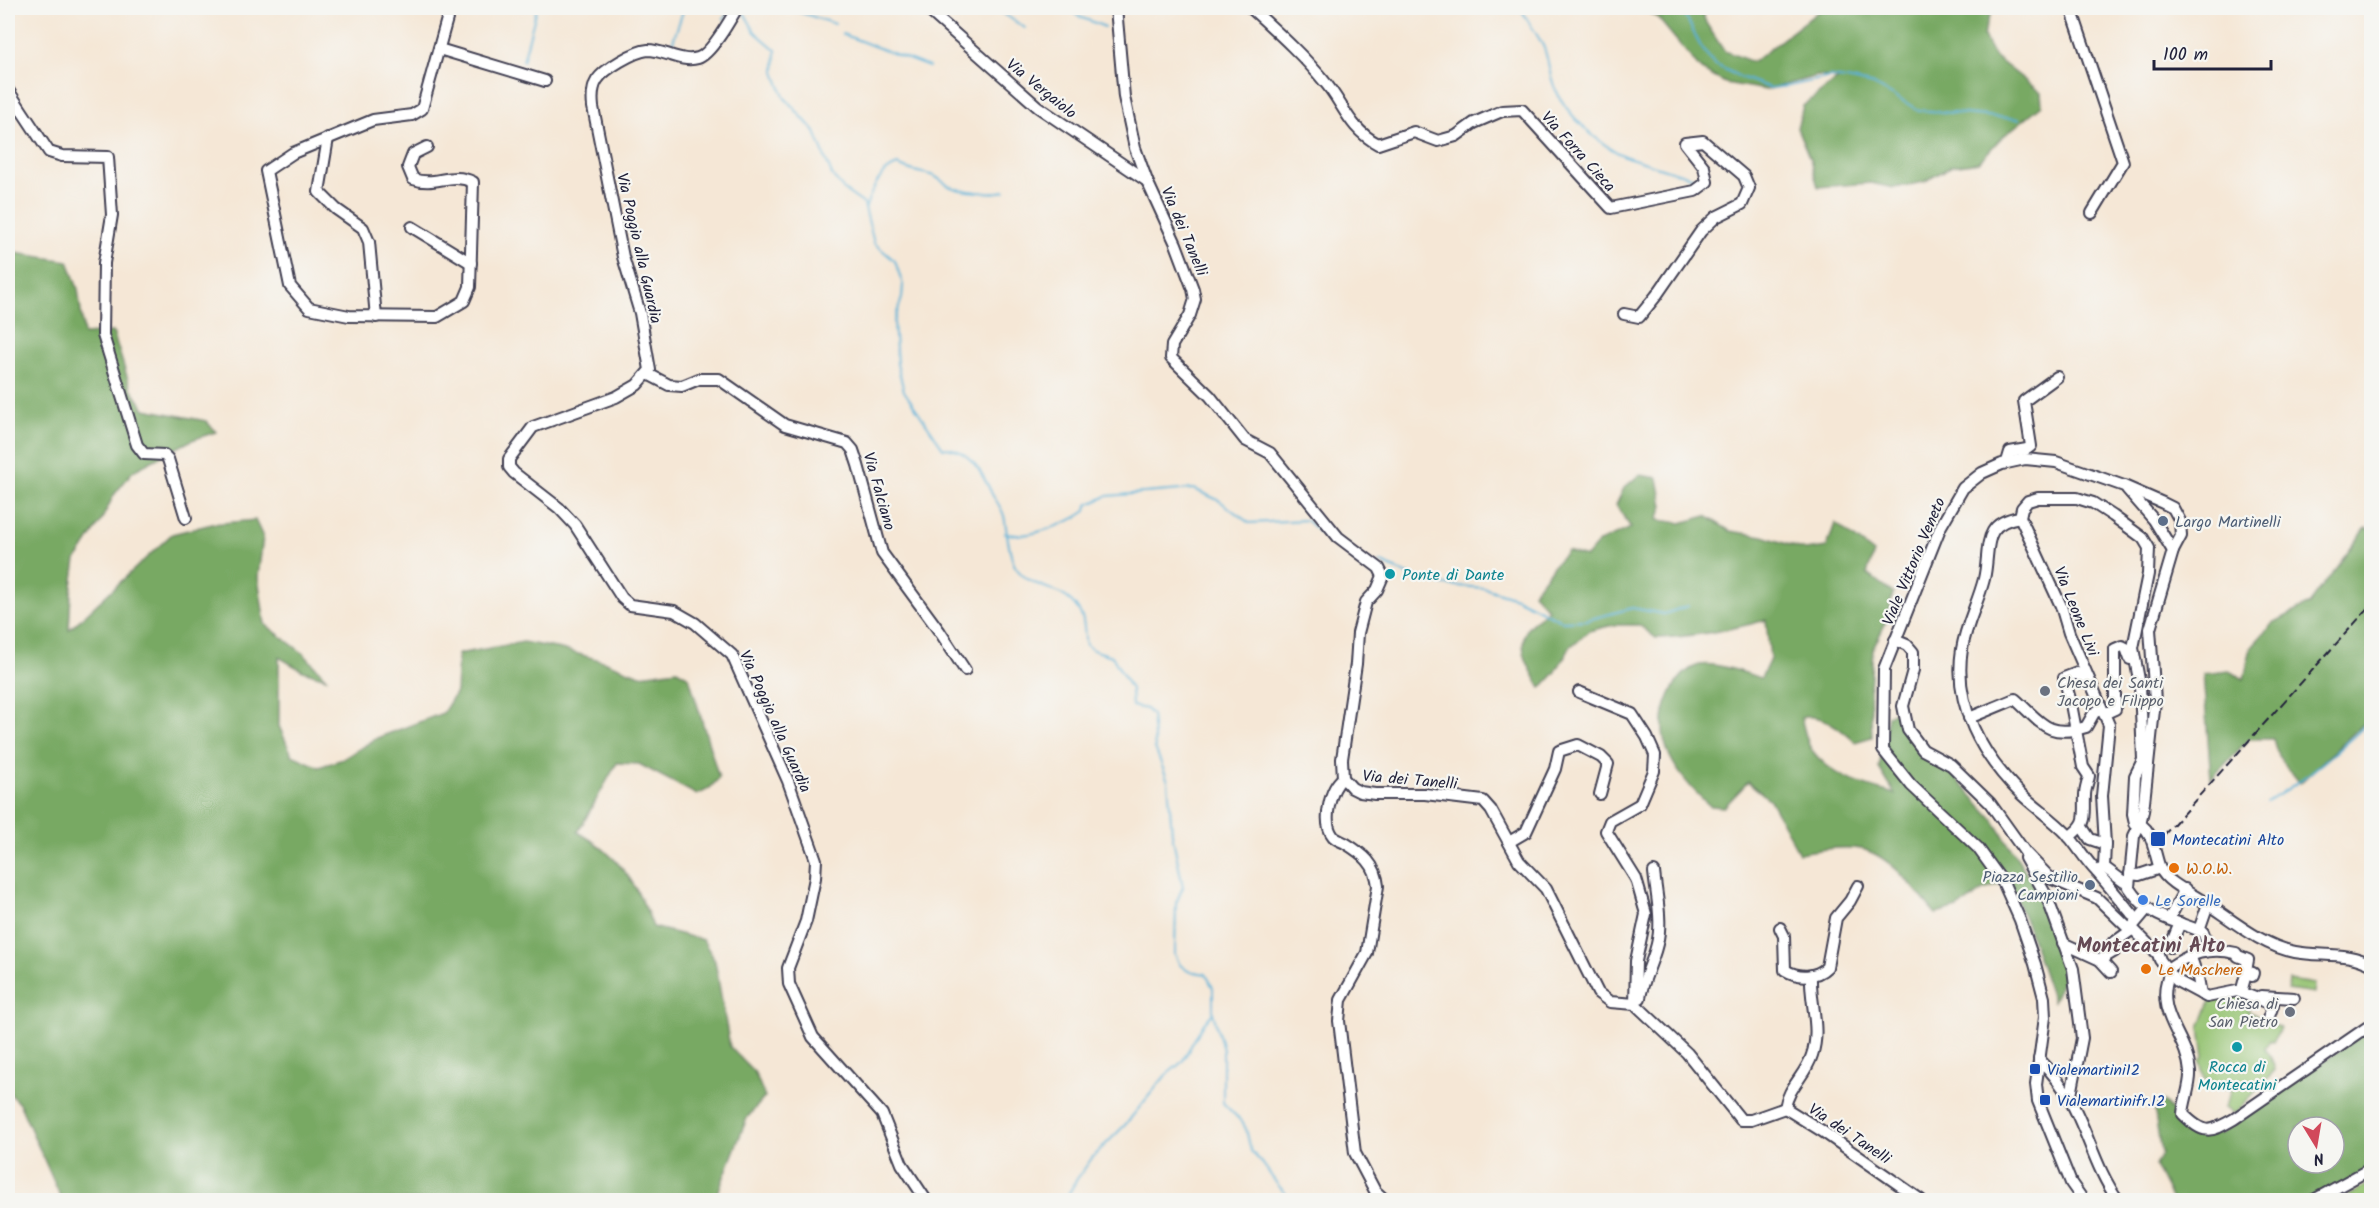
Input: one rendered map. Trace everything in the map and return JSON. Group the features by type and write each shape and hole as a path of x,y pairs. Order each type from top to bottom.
{"street":[{"path":"427,147 413,154 408,167 413,179 424,183 461,176 473,182 470,287 464,301 437,317 349,316 309,308 291,286 266,171 292,153 373,120 412,115 422,109 450,8"},
{"name":"Via Poggio alla Guardia","path":"736,8 711,49 702,57 685,58 648,50 620,61 597,79 592,94 623,257 642,323 650,370 637,385 616,397 533,427 509,459 509,466 514,473 559,508 575,525 622,598 630,605 674,611 695,623 732,655 788,781 816,860 815,878 806,921 788,968 789,984 813,1037 882,1114 902,1164 926,1200"},
{"name":"Via Vergaiolo","path":"926,8 1038,107 1147,181"},
{"path":"1116,8 1124,98 1135,147 1147,181"},
{"name":"Via Forra Cieca","path":"1251,8 1298,51 1327,83 1363,136 1378,144 1414,132 1438,141 1456,136 1474,123 1502,111 1522,110 1611,208 1695,191 1707,182 1704,167 1684,143 1703,141 1744,176 1749,188 1742,204 1716,218 1701,231 1639,317 1623,314"},
{"path":"2071,8 2123,162 2092,213"},
{"path":"439,49 545,81"},
{"path":"8,90 45,148 52,154 108,157 112,215 104,263 103,335 137,445 144,454 164,455 170,461 186,518"},
{"path":"328,138 319,192 336,209 363,228 369,242 376,317"},
{"path":"1116,162 1128,158 1135,147"},
{"name":"Via dei Tanelli","path":"1147,181 1194,289 1195,299 1190,315 1172,345 1171,358 1210,396 1245,440 1270,453 1338,537 1373,563 1383,576 1377,590 1366,602 1358,633 1356,664 1341,759 1343,778 1352,788 1360,792 1425,794 1484,801 1519,861 1546,889 1598,993 1610,1002 1637,1006 1687,1053 1741,1120 1751,1120 1785,1108 1921,1200"},
{"path":"412,227 471,263"},
{"name":"Via Falciano","path":"648,374 669,385 682,386 699,379 719,379 785,425 847,443 853,450 858,465 882,554 965,670"},
{"path":"2007,462 2010,452 2031,446 2024,401 2057,377"},
{"name":"Viale Vittorio Veneto","path":"2083,1200 2071,1183 2038,1101 2036,1084 2045,1017 2044,998 2036,964 2004,884 1978,848 1911,785 1883,750 1884,669 1941,526 1956,497 1969,483 1982,473 2007,462 2025,459 2050,460 2124,486 2163,503 2175,511 2180,521 2182,532 2173,551 2150,629 2150,656 2155,700 2140,824 2134,836 2129,879"},
{"name":"Viale Vittorio Veneto","path":"2124,486 2154,520 2173,551"},
{"path":"2133,915 2103,870 2006,778 1984,752 1969,718 1960,682 1961,651 1984,580 1989,537 1994,528 2006,519 2020,517 2022,508 2028,501 2038,498 2077,498 2093,503 2143,538 2150,548 2148,574 2133,648 2140,685 2143,760 2135,776 2133,814 2134,823 2140,824 2148,832 2165,877 2272,945 2296,952 2337,954 2363,960 2372,965"},
{"name":"Via Leone Livi","path":"2020,517 2064,615 2069,633 2109,725 2102,796 2105,844 2103,870"},
{"path":"2064,615 2067,642 2079,670 2078,673"},
{"path":"1895,640 1907,645 1914,659 1903,706 1908,730 1923,750 1951,765 1990,803 2025,852 2050,878 2104,903 2158,954 2176,981 2207,997 2237,991 2294,998"},
{"path":"1969,718 2015,699 2042,726 2050,730 2076,730 2089,726 2094,713 2115,709 2114,654 2115,649 2122,646 2129,654 2141,705"},
{"path":"2078,673 2083,676 2094,692"},
{"path":"2069,837 2082,827 2085,819 2084,794 2089,776 2083,766 2064,678 2078,673"},
{"path":"1579,692 1632,714 1655,754 1654,771 1640,804 1610,821 1606,831 1636,879 1646,914 1636,961 1637,1006"},
{"path":"1509,842 1526,832 1555,769 1559,751 1578,745 1601,757 1608,764 1600,794"},
{"path":"1343,778 1332,796 1329,819 1331,834 1370,860 1378,886 1367,953 1341,1000 1339,1022 1355,1153 1376,1191 1385,1200"},
{"path":"2082,827 2090,839 2105,844"},
{"path":"2025,852 2025,858 2047,897 2073,969 2082,1038 2070,1100"},
{"path":"2103,870 2124,882 2160,868"},
{"path":"1637,1006 1659,937 1658,902 1653,872"},
{"path":"2129,879 2129,887 2147,909 2203,932 2207,943 2221,950"},
{"path":"1780,928 1784,936 1785,970 1793,975 1811,976 1821,973 1827,967 1836,918 1850,901 1858,886"},
{"path":"2169,919 2185,889"},
{"path":"2199,930 2208,904"},
{"path":"2100,960 2115,951 2112,944 2147,909"},
{"path":"2170,947 2180,923"},
{"path":"2063,943 2100,960 2111,972"},
{"path":"2237,991 2246,975 2253,973 2246,971 2248,960 2236,953 2221,950 2185,957 2168,972 2164,988 2164,1004 2184,1050 2190,1073 2183,1114 2196,1127 2208,1131 2217,1129 2234,1119 2372,1024"},
{"path":"2185,957 2198,978 2201,994"},
{"path":"1785,1108 1788,1095 1813,1054 1815,1029 1811,976"},
{"path":"2237,991 2273,1005 2268,1019"},
{"path":"2039,1059 2053,1073 2070,1100 2103,1175 2118,1200"},
{"path":"2314,1200 2372,1168"}],"green space":[{"path":"1641,8 1701,8 1706,23 1724,51 1753,62 1819,11 1827,8 1993,8 1983,35 1994,56 2041,93 2042,105 2000,139 1979,162 1952,166 1924,182 1894,188 1871,183 1818,187 1810,159 1797,128 1803,106 1839,78 1817,76 1766,90 1725,83 1701,70 1657,17"},
{"path":"8,252 68,261 78,289 84,334 113,332 131,389 145,409 206,421 216,432 192,440 133,471 114,495 100,523 76,560 69,630 172,534 212,524 255,520 263,537 258,577 265,624 304,654 326,678 303,671 279,657 279,726 292,755 319,767 343,759 377,738 443,713 456,692 458,654 523,642 561,649 640,675 677,670 689,677 719,778 709,789 697,795 639,764 617,763 578,832 605,850 625,872 640,897 653,927 703,940 715,961 730,1047 755,1073 765,1097 747,1118 715,1200 62,1200 20,1105 8,1091"},
{"path":"1639,475 1658,478 1663,506 1658,520 1681,523 1706,516 1730,531 1763,536 1805,550 1827,547 1835,523 1874,553 1867,574 1893,593 1887,620 1873,649 1870,688 1872,737 1855,742 1830,723 1816,717 1801,718 1808,742 1819,759 1838,774 1895,794 1879,768 1888,715 1895,711 1900,714 1920,753 1948,769 1993,819 2044,901 2068,970 2053,1001 2009,881 1984,890 1958,908 1936,914 1897,870 1868,851 1843,848 1799,853 1770,800 1748,782 1724,807 1710,806 1677,770 1665,742 1663,727 1664,711 1677,682 1690,669 1701,665 1727,668 1761,678 1770,659 1766,620 1712,632 1656,638 1639,625 1613,625 1589,631 1570,647 1555,673 1541,688 1526,660 1523,644 1527,629 1548,609 1533,593 1567,551 1586,557 1599,542 1631,528 1616,505 1624,488"},
{"path":"2366,528 2372,530 2371,717 2300,783 2278,756 2273,739 2249,739 2211,779 2203,674 2229,671 2244,679 2251,647 2273,623 2309,604"},
{"path":"2289,980 2315,984 2314,994 2288,990"},
{"path":"2236,996 2251,1001 2248,1011 2280,1028 2273,1042 2270,1040 2265,1049 2271,1057 2275,1070 2235,1114 2224,1108 2232,1090 2204,1079 2200,1060 2204,1057 2200,1028 2211,999"},
{"path":"2371,1028 2371,1174 2319,1200 2172,1200 2155,1166 2161,1154 2154,1107 2163,1102 2194,1132 2220,1134"},
{"path":"2371,1183 2371,1200 2340,1200"}],"waterway":[{"path":"523,61 537,8"},
{"path":"671,47 684,8"},
{"path":"724,19 731,8"},
{"path":"787,8 835,24"},
{"path":"995,8 1025,28"},
{"path":"1066,8 1080,17 1105,27"},
{"path":"1521,8 1544,48 1553,83 1560,99 1585,128 1616,152 1627,157 1703,181"},
{"path":"1678,8 1714,64 1770,88 1830,77 1847,79 1874,85 1919,110 2019,119"},
{"path":"742,9 755,32 776,50 775,72 784,97 815,132 832,175 844,190 864,204 874,243 895,261 903,285 902,298 894,322 897,364 904,391 943,448 961,452 980,471 1003,513 1010,552 1017,569 1024,577 1060,594 1076,606 1083,620 1086,645 1093,650 1112,656 1131,689 1132,706 1146,709 1152,715 1155,748 1168,781 1172,834 1183,887 1176,903 1175,954 1180,965 1188,971 1206,974 1213,988 1213,1013 1223,1050 1223,1103 1242,1122 1251,1151 1291,1200"},
{"path":"842,34 929,67"},
{"path":"624,50 642,46"},
{"path":"865,209 881,177 898,165 934,176 949,186 961,190 1005,191"},
{"path":"1005,533 1023,535 1047,529 1079,516 1086,511 1087,505 1107,496 1194,489 1220,501 1249,523 1306,520 1325,537 1368,564"},
{"path":"1380,562 1408,575 1445,585 1484,588 1516,598 1562,621 1587,620 1632,608 1664,614 1688,606"},
{"path":"2267,802 2322,764 2372,719"},
{"path":"1065,1200 1092,1158 1125,1125 1166,1075 1182,1062 1202,1026 1213,1013"}],"railway":[{"path":"2163,836 2372,604"}],"place":[{"name":"Largo Martinelli","path":"2163,521"},
{"name":"Ponte di Dante","path":"1390,574"},
{"name":"Chesa dei Santi Jacopo e Filippo","path":"2045,691"},
{"name":"Montecatini Alto","path":"2158,839"},
{"name":"W.O.W.","path":"2174,868"},
{"name":"Piazza Sestilio Campioni","path":"2090,885"},
{"name":"Le Sorelle","path":"2143,900"},
{"name":"Le Maschere","path":"2146,969"},
{"name":"Chiesa di San Pietro","path":"2290,1012"},
{"name":"Rocca di Montecatini","path":"2237,1047"},
{"name":"Vialemartini12","path":"2035,1069"},
{"name":"Vialemartinifr.12","path":"2045,1100"}],"district":[{"name":"Montecatini Alto","path":"2151,945"}]}
